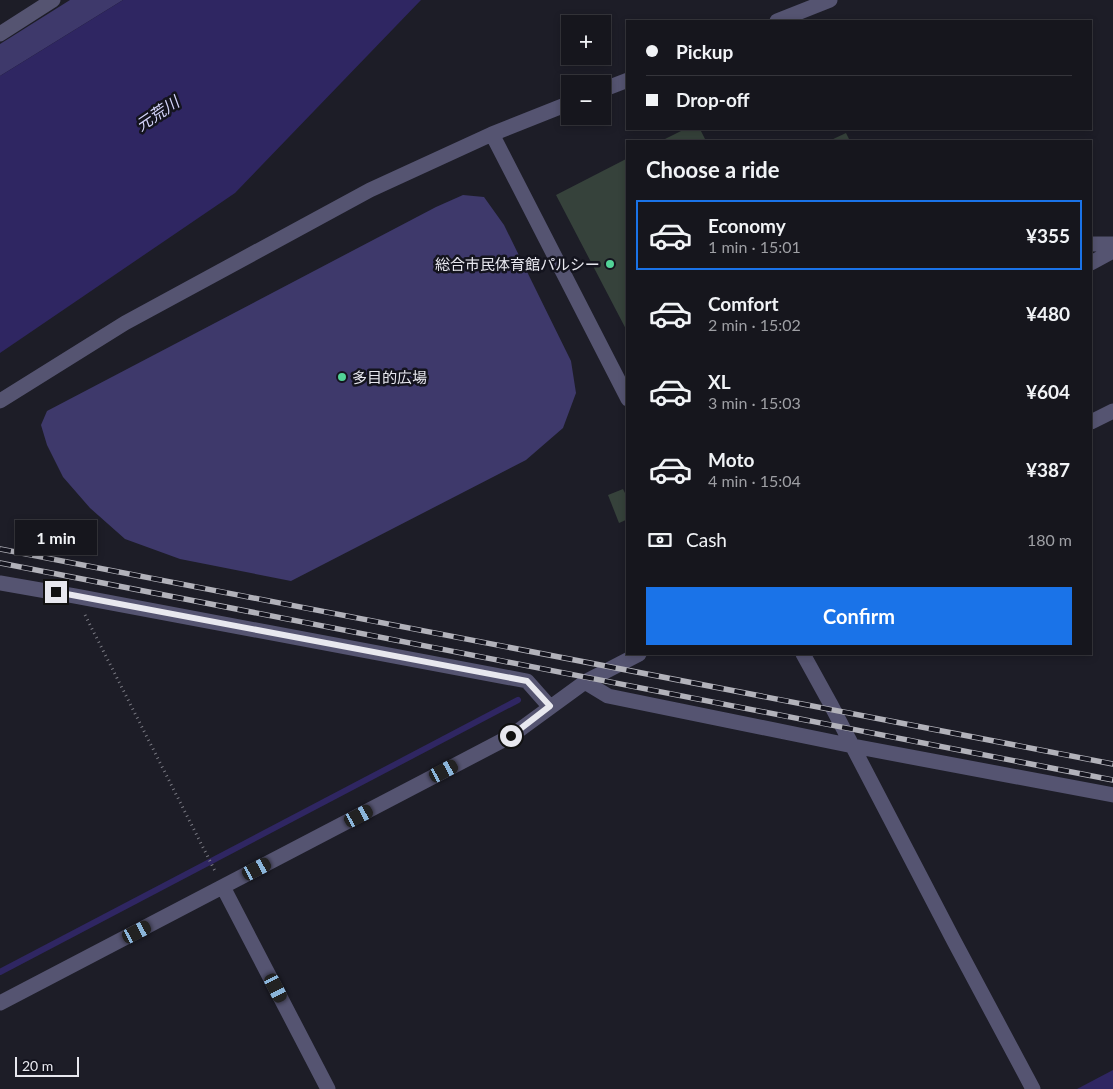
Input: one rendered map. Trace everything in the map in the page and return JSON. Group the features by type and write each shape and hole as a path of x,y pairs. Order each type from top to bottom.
{"street":[{"path":"779,20 830,0"},
{"path":"0,34 44,2"},
{"path":"611,87 626,81"},
{"path":"0,401 125,323 370,190 492,134 561,107"},
{"path":"492,134 626,395"},
{"path":"1092,244 1113,244"},
{"path":"1092,262 1113,252"},
{"path":"1092,422 1113,411"},
{"path":"0,583 527,681 550,706"},
{"path":"0,1003 511,736 585,682 637,655"},
{"path":"804,655 1033,1089"},
{"path":"585,682 608,696 852,746 1113,795"},
{"path":"223,887 328,1089"}],"path":[{"path":"75,596 223,887"}],"shaded area":[{"path":"70,0 123,0 0,76 0,44"},
{"name":"多目的広場","path":"463,195 484,197 504,225 571,361 576,393 563,428 526,460 291,581 180,559 125,539 90,508 63,477 47,445 41,425 47,411 436,207"}],"water":[{"name":"元荒川","path":"123,0 421,0 235,193 0,353 0,76"},
{"path":"1113,1070 1113,1089 1077,1089"}],"building":[{"path":"683,130 700,130 706,140 663,140"},
{"path":"846,133 850,140 831,140"},
{"name":"総合市民体育館パルシー","path":"626,159 626,329 556,195"},
{"path":"623,489 626,493 626,520 619,523 608,495"}],"waterway":[{"path":"0,972 518,700"}],"railway":[{"path":"0,549 1113,764"},
{"path":"0,563 1113,780"}],"place":[{"name":"総合市民体育館パルシー","path":"610,264"},
{"name":"多目的広場","path":"342,377"}],"route":[{"path":"56,592 527,681 550,706 511,736"}]}
